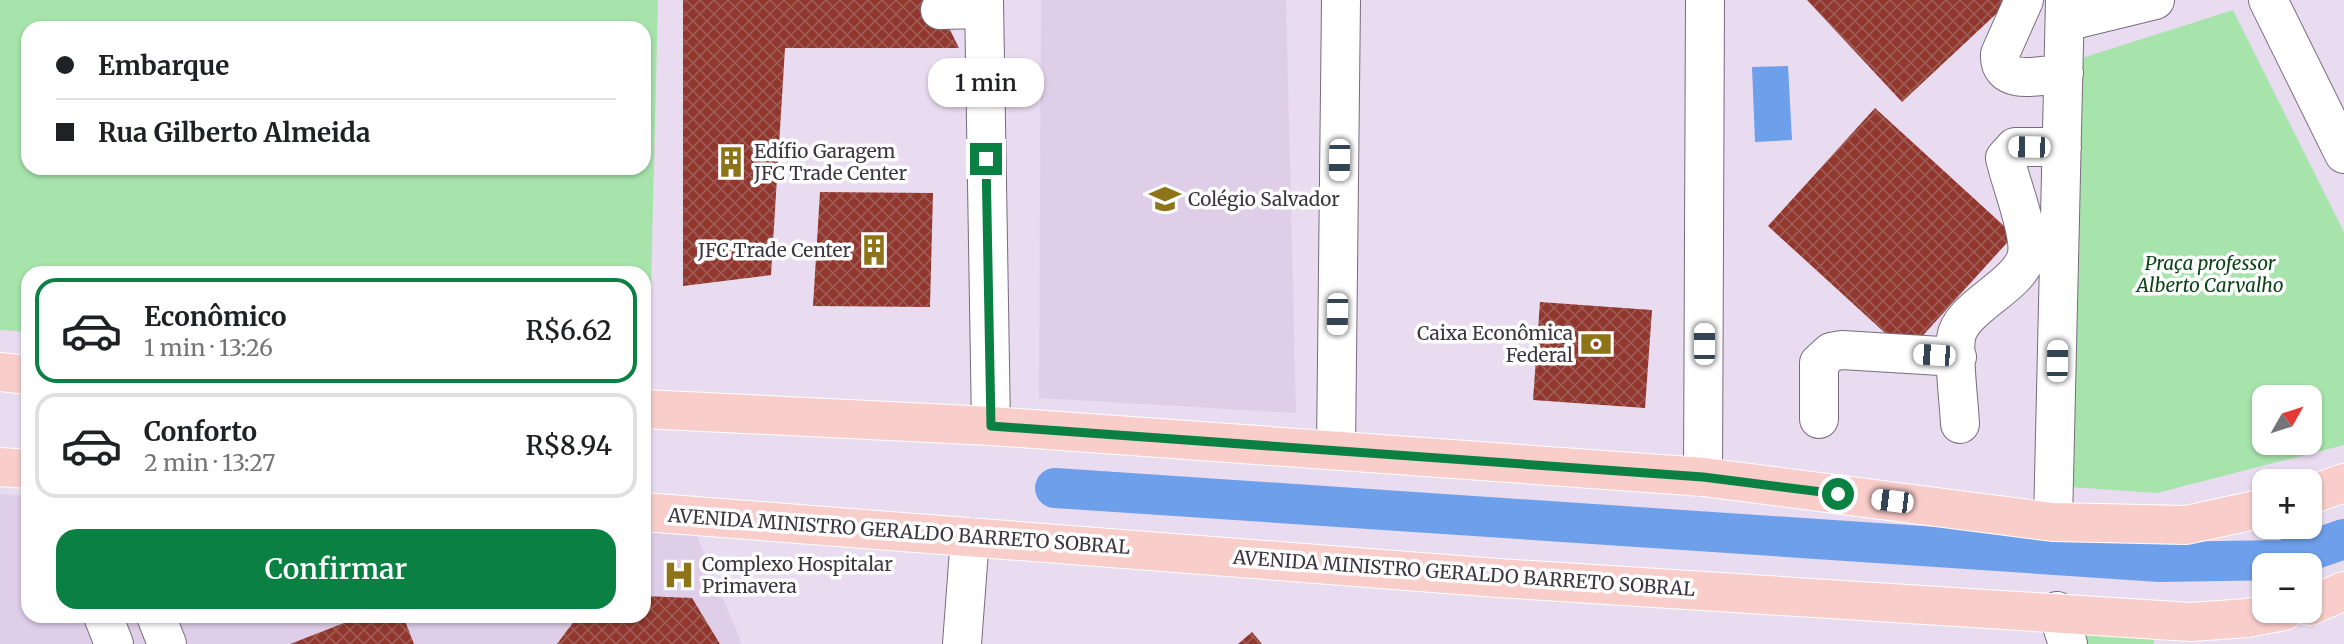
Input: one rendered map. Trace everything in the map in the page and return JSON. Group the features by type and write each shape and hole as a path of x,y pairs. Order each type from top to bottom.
{"main road":[{"path":"0,372 21,374"},
{"path":"651,410 991,426 1703,477 2053,522 2186,525 2252,511"},
{"path":"0,467 21,468"},
{"path":"2322,491 2344,483"},
{"name":"AVENIDA MINISTRO GERALDO BARRETO SOBRAL","path":"651,513 1498,578 2063,628 2186,633 2252,617"},
{"path":"2322,601 2344,591"}],"street":[{"path":"1336,449 1341,0"},
{"path":"1703,477 1705,0"},
{"path":"2024,0 2000,54 1999,63 2006,73 2016,78 2064,73"},
{"path":"2053,522 2065,11 2155,0"},
{"path":"2268,0 2344,154"},
{"path":"940,10 984,5 991,426"},
{"path":"1960,424 1956,337 1959,329 2016,273 2026,257 2024,232 2005,158 2015,147 2062,147"},
{"path":"1819,419 1819,363 1830,352 1842,350 1957,357"},
{"path":"962,644 970,537"},
{"path":"106,623 114,644"},
{"path":"159,623 167,644"}],"shaded area":[{"name":"Colégio Salvador","path":"1041,0 1286,0 1296,413 1039,398"},
{"name":"Complexo Hospitalar Primavera","path":"0,494 21,496 21,623 651,623 651,531 696,534 742,644 0,644"}],"green space":[{"path":"0,0 658,0 651,285 651,266 21,266 21,332 0,330"},
{"name":"Praça professor Alberto Carvalho","path":"2233,10 2344,232 2344,445 2322,451 2322,385 2252,385 2252,455 2305,455 2157,493 2070,487 2082,58"},
{"path":"2071,622 2158,629 2153,644 2080,644"}],"water":[{"path":"1788,66 1792,140 1755,142 1752,67"}],"building":[{"name":"Edífio Garagem JFC Trade Center","path":"683,0 940,0 940,10 959,48 785,48 771,275 683,286"},
{"path":"1807,0 2011,0 1902,102"},
{"path":"1875,108 2014,235 1907,353 1768,226"},
{"name":"JFC Trade Center","path":"820,192 933,193 930,307 813,306"},
{"path":"1540,302 1652,310 1645,408 1533,400"},
{"path":"651,596 692,598 720,644 557,644 573,623 651,623"},
{"path":"344,623 406,623 414,644 290,644"},
{"path":"1252,632 1262,644 1238,644"}],"waterway":[{"path":"1055,488 2160,562 2283,560 2344,539"}],"place":[{"name":"Edífio Garagem JFC Trade Center","path":"731,162"},
{"name":"Colégio Salvador","path":"1165,199"},
{"name":"JFC Trade Center","path":"874,250"},
{"name":"Caixa Econômica Federal","path":"1596,344"},
{"name":"Complexo Hospitalar Primavera","path":"679,575"}],"route":[{"path":"986,159 991,426 1703,477 1838,494"}]}
